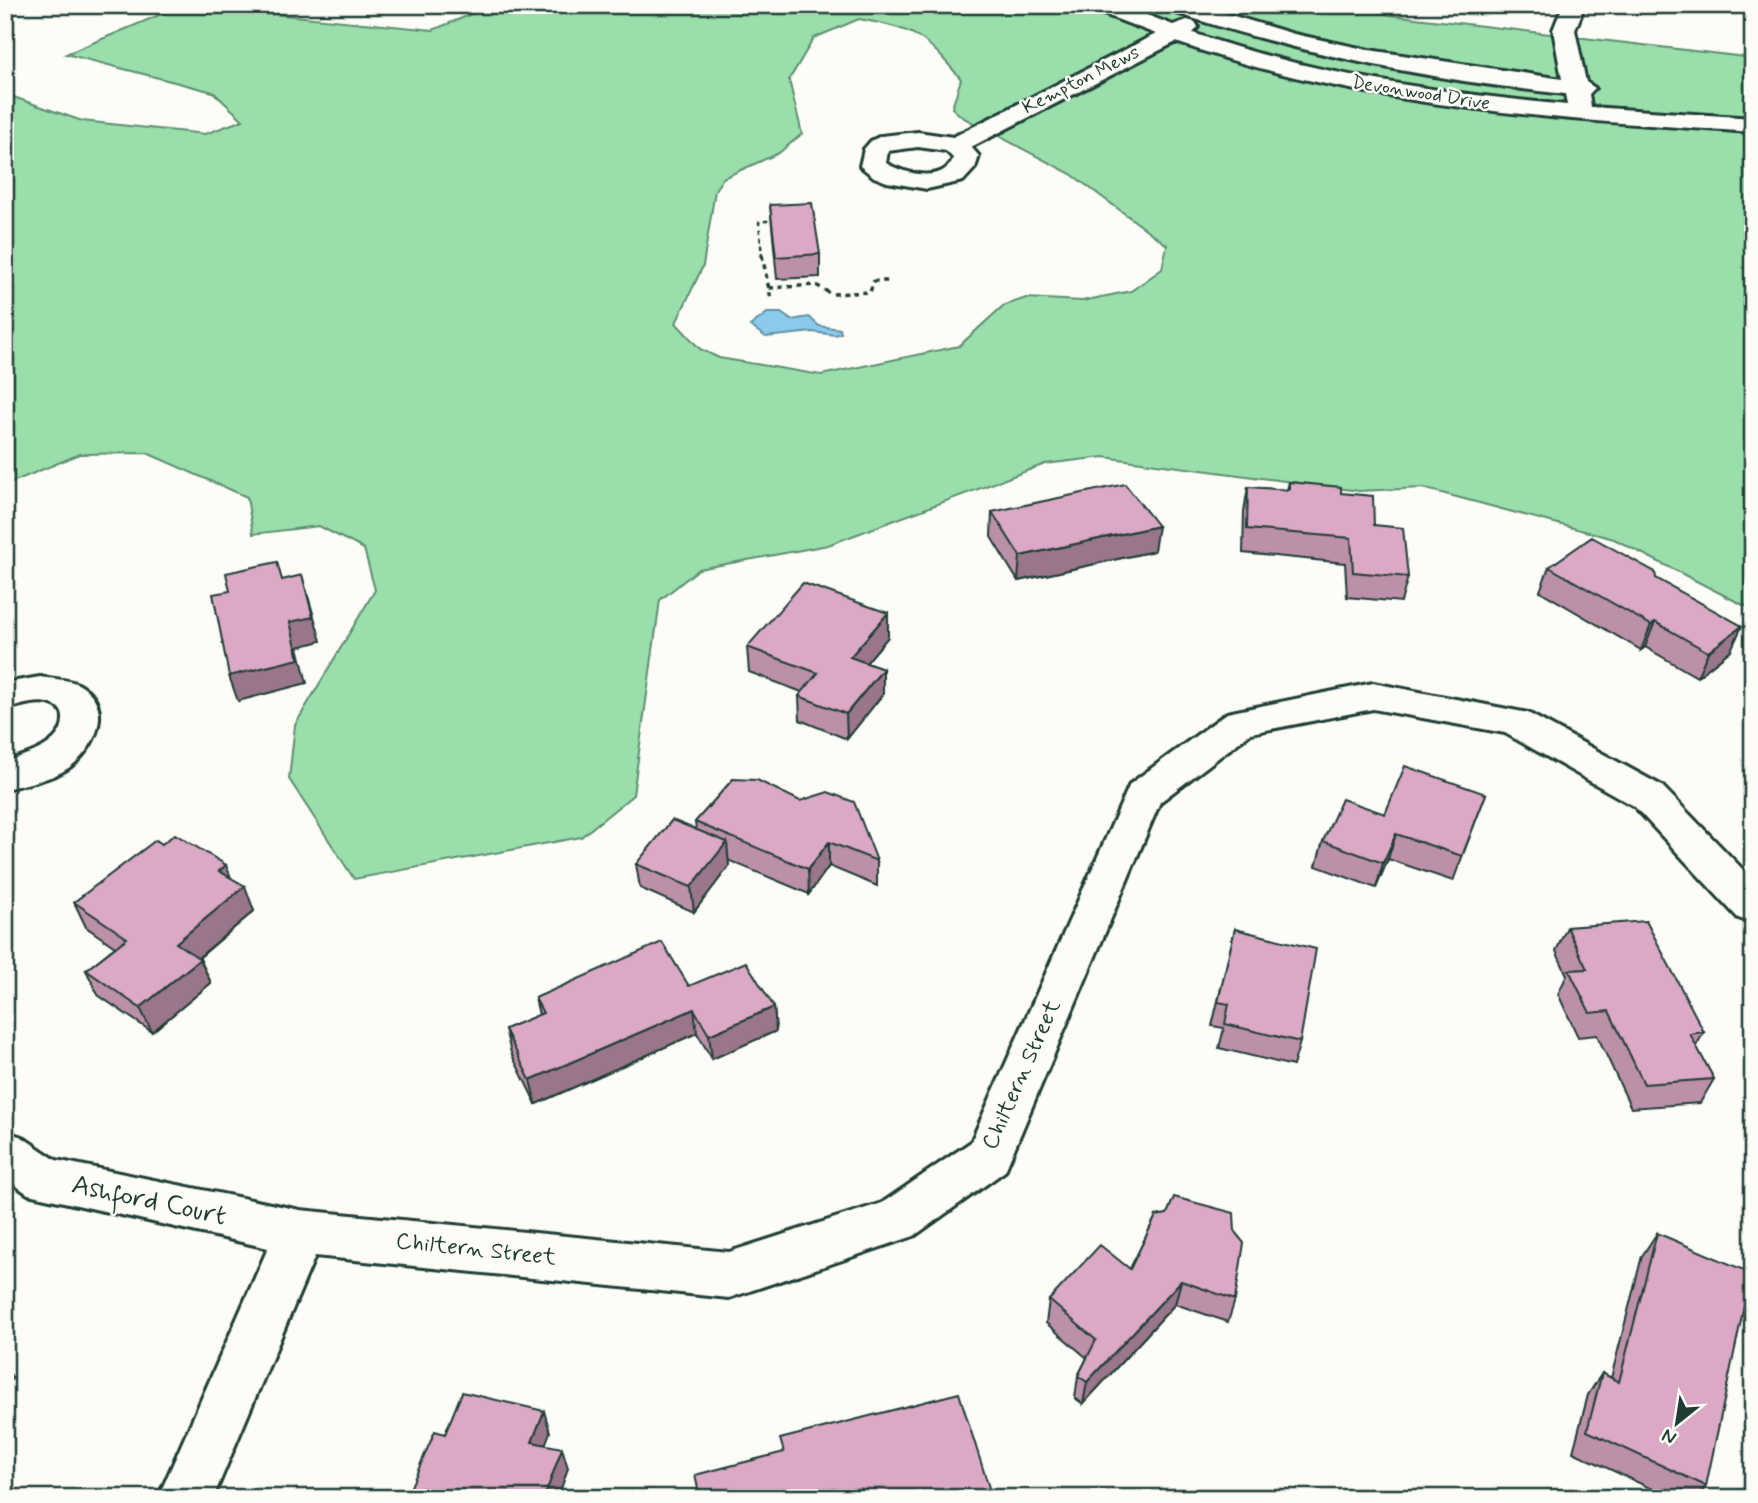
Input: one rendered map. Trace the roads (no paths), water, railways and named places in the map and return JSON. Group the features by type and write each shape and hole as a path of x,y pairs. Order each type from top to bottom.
{"street":[{"name":"Devonwood Drive","path":"1101,5 1173,34 1268,64 1377,88 1475,103 1753,125"},
{"name":"Devonwood Drive","path":"1175,5 1208,17 1369,56 1575,88 1603,89"},
{"path":"1574,5 1564,30 1580,113"},
{"name":"Kempton Mews","path":"955,146 1208,17"},
{"path":"5,696 41,690 60,692 75,699 83,710 84,724 77,739 64,753 44,765 5,775"},
{"name":"Chiltern Street","path":"300,1232 729,1275 897,1220 988,1156 1144,794 1240,722 1374,696 1515,722 1648,796 1753,908"},
{"name":"Ashford Court","path":"5,1152 45,1179 300,1232"},
{"path":"184,1498 300,1232"}],"water":[{"path":"767,313 781,313 791,320 809,317 819,326 840,329 841,333 835,335 813,332 766,337 750,326"}]}
